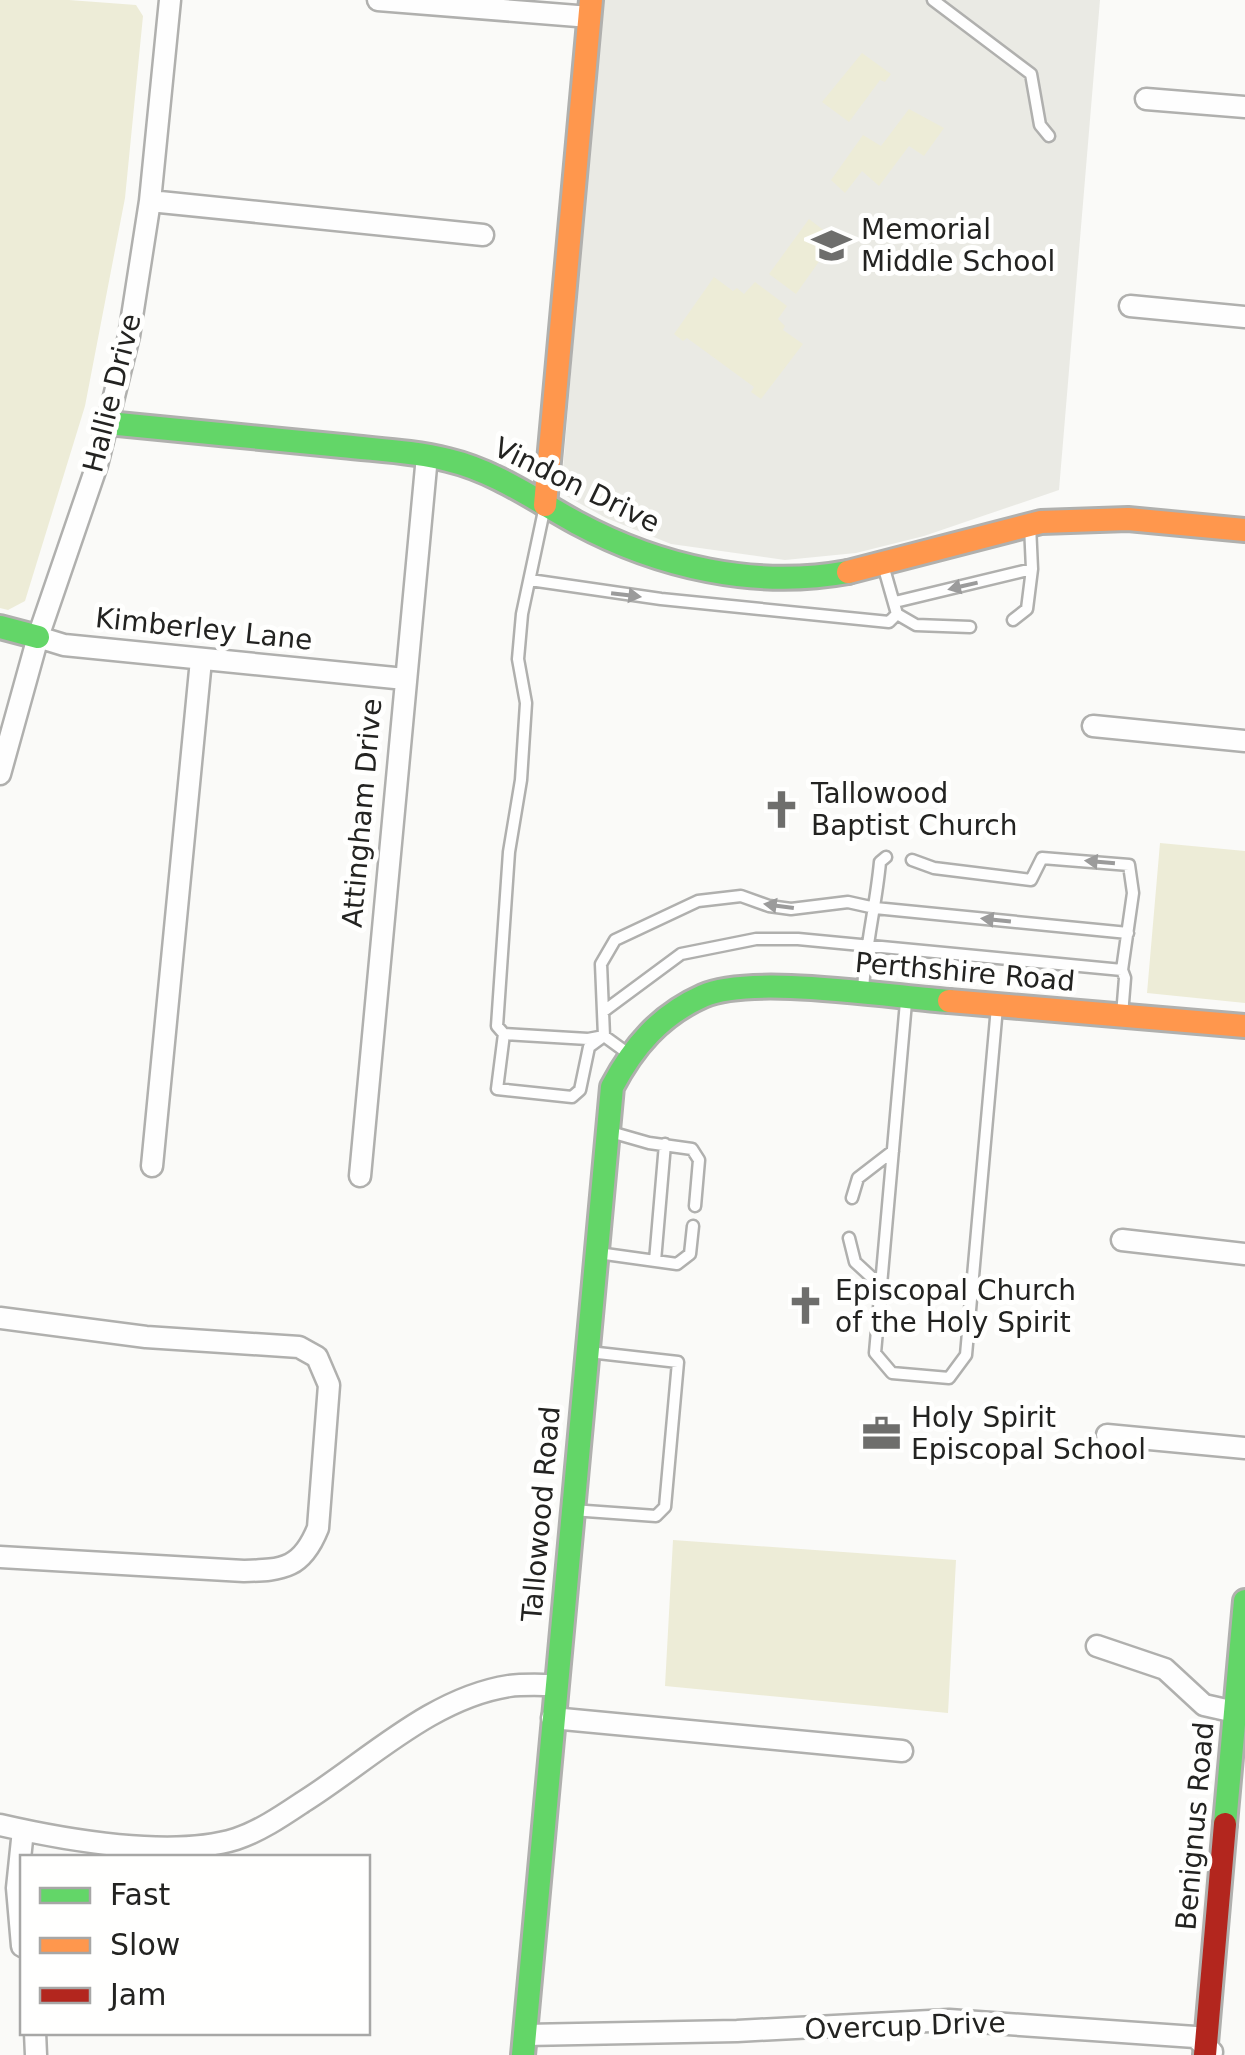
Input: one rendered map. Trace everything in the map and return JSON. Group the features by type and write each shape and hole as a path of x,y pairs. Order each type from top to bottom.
{"street":[{"name":"Hallie Drive","path":"0,774 38,637 97,465 129,336 150,201 170,0"},
{"path":"378,0 590,9 545,505"},
{"path":"1146,98 1245,106"},
{"path":"150,201 483,236"},
{"path":"1130,306 1245,318"},
{"name":"Vindon Drive","path":"108,423 427,456 462,464 598,534 666,561 726,572 785,578 883,565 1022,526"},
{"name":"Attingham Drive","path":"360,1176 427,456"},
{"path":"1022,526 1067,518 1115,518 1245,530"},
{"name":"Kimberley Lane","path":"0,627 64,645 404,679"},
{"path":"152,1166 201,660"},
{"path":"1093,726 1245,741"},
{"name":"Perthshire Road","path":"683,1007 706,994 765,986 1245,1026"},
{"name":"Tallowood Road","path":"524,2045 612,1087 629,1055 664,1018 683,1007"},
{"path":"1122,1240 1245,1254"},
{"path":"0,1318 146,1337 299,1347 318,1358 329,1386 318,1528 310,1548 296,1562 278,1570 198,1569 0,1557"},
{"path":"1107,1436 1245,1448"},
{"name":"Benignus Road","path":"1210,2053 1234,1853 1234,1712 1245,1602"},
{"path":"1097,1646 1165,1669 1204,1704 1234,1712"},
{"path":"0,1825 160,1848 207,1846 238,1838 288,1812 456,1702 508,1686 555,1685"},
{"path":"552,1718 902,1751"},
{"path":"20,1855 23,1830"},
{"path":"20,1859 17,1888 20,1923"},
{"name":"Overcup Drive","path":"524,2045 949,2020 1195,2038 1210,2053"}],"lane":[{"path":"933,0 1030,74 1040,124 1049,136"},
{"path":"545,505 522,614 518,659 526,703 521,780 509,852 497,1026 504,1034 588,1039 604,1036 629,1055"},
{"path":"1014,620 1027,609 1032,569 1022,526"},
{"path":"883,565 896,608 916,625 970,627"},
{"path":"530,580 660,599 889,622 896,608 1032,569"},
{"path":"862,993 864,946 876,908 880,862 886,857"},
{"path":"912,860 934,868 1032,880 1042,858 1129,865 1133,893 1122,970 1122,1016"},
{"path":"604,1036 602,964 615,940 698,901 741,896 791,909 848,902 1128,933"},
{"path":"604,1010 681,954 756,939 1122,970"},
{"path":"907,998 876,1353 892,1373 950,1378 966,1355 997,1006"},
{"path":"504,1034 497,1089 572,1097 580,1090 588,1047 604,1036"},
{"path":"606,1131 692,1149 697,1154 694,1206"},
{"path":"655,1261 665,1144"},
{"path":"852,1198 858,1178 893,1152"},
{"path":"597,1253 676,1264 687,1258 692,1226"},
{"path":"849,1238 855,1262 881,1286"},
{"path":"571,1510 656,1516 662,1513 678,1362 586,1352"}],"shaded area":[{"name":"Memorial Middle School","path":"602,0 1100,0 1059,490 924,536 856,553 785,560 671,544 606,518 561,493"}],"green space":[{"path":"0,0 136,5 143,16 125,198 85,406 25,601 8,610 0,608"},
{"path":"862,53 891,74 885,82 880,80 849,122 822,102"},
{"path":"909,109 944,128 924,156 909,146 879,186 862,171 845,193 831,180 863,135 881,146"},
{"path":"809,219 835,239 796,294 769,274"},
{"path":"714,277 744,294 755,282 787,306 778,319 785,326 783,330 803,344 761,399 751,392 754,387 687,338 683,341 674,334"},
{"path":"1160,843 1245,851 1245,1003 1147,993"},
{"path":"673,1540 956,1560 948,1713 665,1686"}],"traffic: fast":[{"path":"108,423 435,457 482,471 608,538 674,562 743,576 813,577 848,572"},
{"path":"0,627 38,637"},
{"path":"523,2055 612,1087 629,1059 661,1023 703,996 725,990 787,987 949,1001"},
{"path":"1225,1824 1245,1601"}],"traffic: slow":[{"path":"545,505 591,0"},
{"path":"848,572 1041,522 1128,519 1245,530"},
{"path":"949,1001 1245,1026"}],"traffic: jam":[{"path":"1205,2055 1225,1824"}],"place":[{"name":"Memorial Middle School","path":"831,245"},
{"name":"Tallowood Baptist Church","path":"781,809"},
{"name":"Episcopal Church of the Holy Spirit","path":"805,1306"},
{"name":"Holy Spirit Episcopal School","path":"881,1433"}]}
